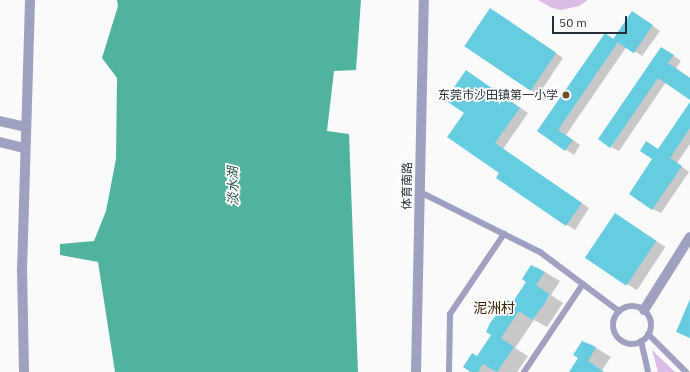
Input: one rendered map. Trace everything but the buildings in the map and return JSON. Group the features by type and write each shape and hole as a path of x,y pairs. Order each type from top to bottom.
{"street":[{"path":"24,372 22,271 24,148 30,0"},
{"name":"体育南路","path":"416,372 424,0"},
{"path":"0,121 25,127"},
{"path":"0,142 24,148"},
{"path":"644,310 690,237"}],"lane":[{"path":"420,192 540,252 619,311"},
{"path":"449,372 450,314 504,234"},
{"path":"524,372 583,284"},
{"path":"634,306 644,310 651,323 648,334 641,341 630,344 617,336 614,320 619,311 634,306"},
{"path":"648,334 686,372"},
{"path":"641,341 648,372"}],"shaded area":[{"path":"538,0 588,0 579,6 561,10 552,8"},
{"path":"652,350 674,371 675,372 658,372"}],"water":[{"name":"淡水湖","path":"117,0 361,0 356,70 334,71 327,131 349,134 358,372 115,372 98,262 60,255 60,244 94,241 106,211 116,159 117,78 102,58 118,6"}],"place":[{"name":"东莞市沙田镇第一小学","path":"566,95"}],"district":[{"name":"泥洲村","path":"494,308"}]}
